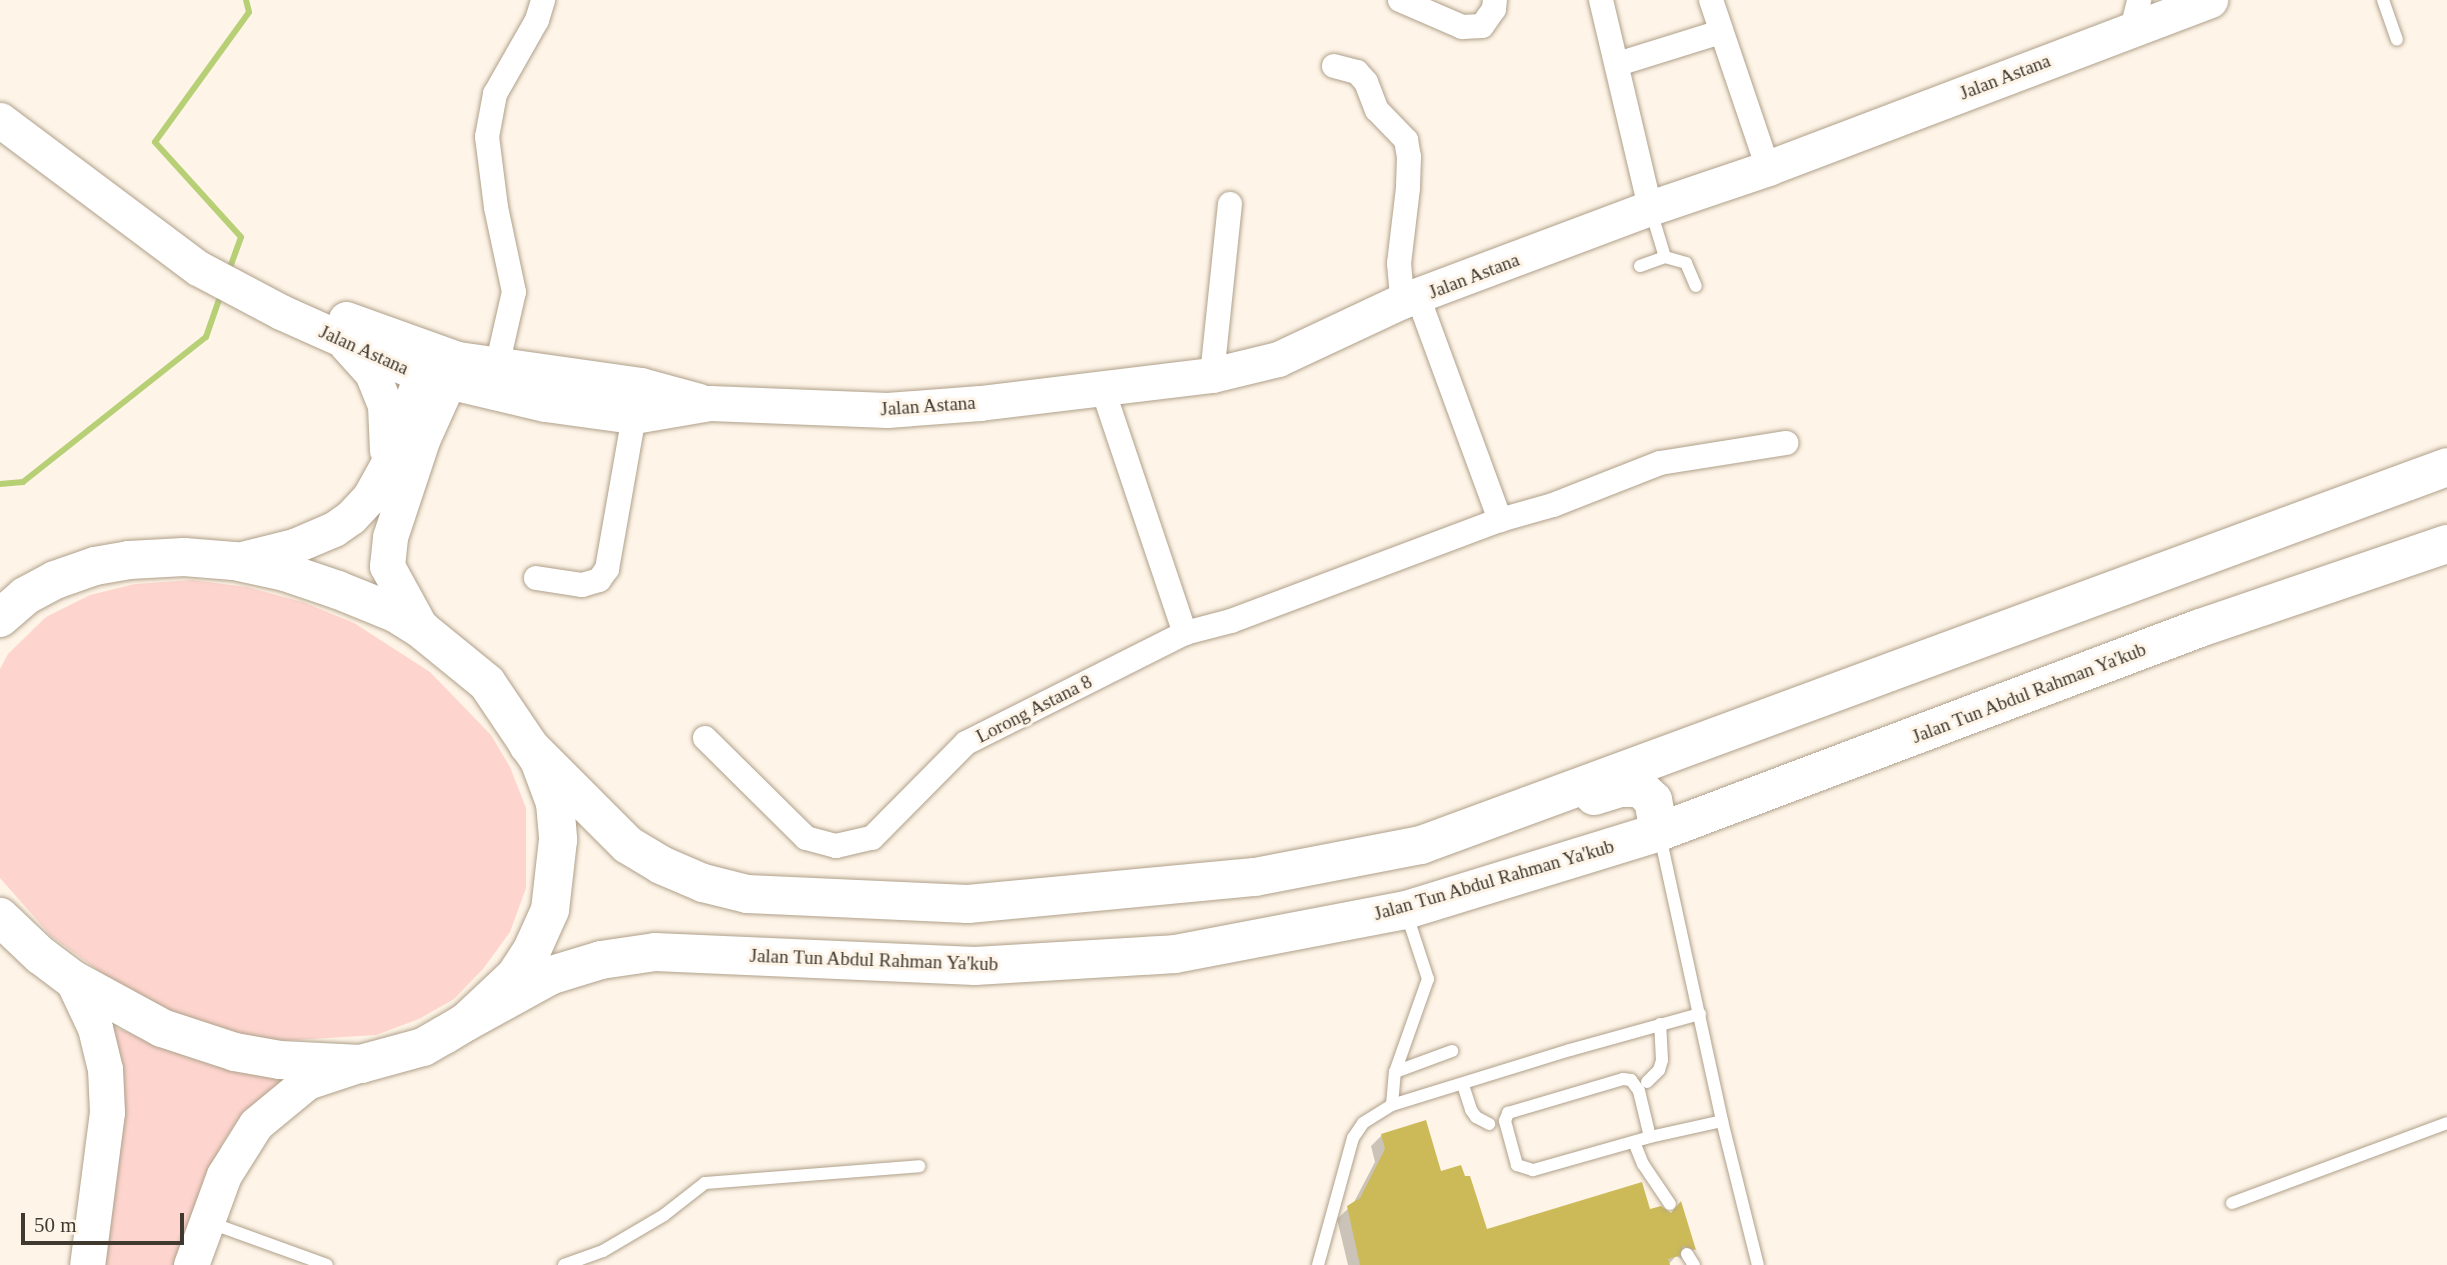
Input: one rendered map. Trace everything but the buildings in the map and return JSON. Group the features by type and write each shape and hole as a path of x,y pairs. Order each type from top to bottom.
{"main road":[{"name":"Jalan Astana","path":"0,120 163,241 244,282 343,341 440,366 545,404 634,416 710,403 887,410 980,403 1212,375 1278,359 1410,299 1650,208 1768,167 2136,15 2210,0"},
{"name":"Jalan Astana","path":"244,282 351,321 440,366 497,366 641,385 710,403"},
{"path":"343,341 372,373 385,405 388,464"},
{"path":"422,629 387,566 390,537 422,440 440,366"},
{"path":"234,561 294,546 334,529 351,517 369,498 440,366"},
{"path":"422,440 466,405 486,399 545,404"},
{"path":"1421,845 2447,467"},
{"name":"Jalan Tun Abdul Rahman Ya'kub","path":"466,1022 552,975 601,960 654,952 975,966 1175,954 1406,910 1660,832 2200,628 2447,544"},
{"path":"0,578 159,558 234,561 285,572 395,613 422,629 487,683 539,760 555,803 557,861 550,910 533,950 516,975 466,1022 423,1047 307,1082 256,1124 223,1175 191,1265"},
{"path":"0,618 25,596 55,580 95,566"},
{"path":"528,744 628,845 661,865 703,883 747,894 968,904 1255,877 1421,845 1461,840 1620,788 1640,788 1653,800 1660,832"},
{"path":"0,917 41,956 72,979 162,1028 235,1052 280,1060 361,1064"},
{"path":"72,979 95,1028 106,1069 107,1112 87,1265"}],"street":[{"path":"497,366 514,292 496,207 487,136 495,94 537,20 543,0"},
{"path":"1400,0 1462,27 1482,26 1494,9 1495,0"},
{"path":"1601,0 1650,208"},
{"path":"1711,0 1768,167"},
{"path":"1618,64 1721,32"},
{"path":"1334,66 1357,72 1366,82 1377,110 1406,140 1409,157 1408,188 1399,263 1410,299 1500,520"},
{"path":"1212,375 1230,204"},
{"path":"1102,387 1185,633"},
{"path":"536,578 582,585 599,580 607,569 634,416"},
{"name":"Lorong Astana 8","path":"705,738 806,838 836,846 872,838 966,743 1185,633 1231,621 1500,520 1553,505 1660,463 1786,443"}],"lane":[{"path":"2383,0 2397,40"},
{"path":"1650,208 1665,257"},
{"path":"1640,266 1665,257 1686,263 1696,286"},
{"path":"1660,832 1723,1121 1758,1265"},
{"path":"1392,1105 1395,1072 1428,979 1406,910"},
{"path":"1318,1265 1353,1138 1363,1123 1392,1105 1463,1086 1516,1066 1700,1014"},
{"path":"1647,1082 1659,1070 1662,1060 1661,1024"},
{"path":"1395,1072 1452,1051"},
{"path":"1650,1137 1639,1091 1631,1080 1525,1108 1505,1116 1514,1160 1517,1165 1527,1170 1650,1137 1723,1121"},
{"path":"1463,1086 1471,1110 1476,1117 1489,1124"},
{"path":"2232,1203 2447,1123"},
{"path":"1634,1142 1643,1164 1670,1204"},
{"path":"564,1265 603,1251 664,1215 705,1184 919,1166"},
{"path":"207,1221 327,1265"}],"shaded area":[{"path":"192,580 247,587 303,602 354,623 430,672 491,735 510,767 526,808 526,888 510,932 483,969 454,999 419,1019 376,1035 279,1041 225,1032 186,1020 124,989 51,936 0,878 0,669 8,654 46,617 90,595 135,584"},
{"path":"109,1025 196,1060 284,1078 240,1116 222,1144 177,1265 98,1265"}],"waterway":[{"path":"228,273 241,237 155,142 249,12 246,0"},
{"path":"0,484 23,482 206,337 221,294"}]}
